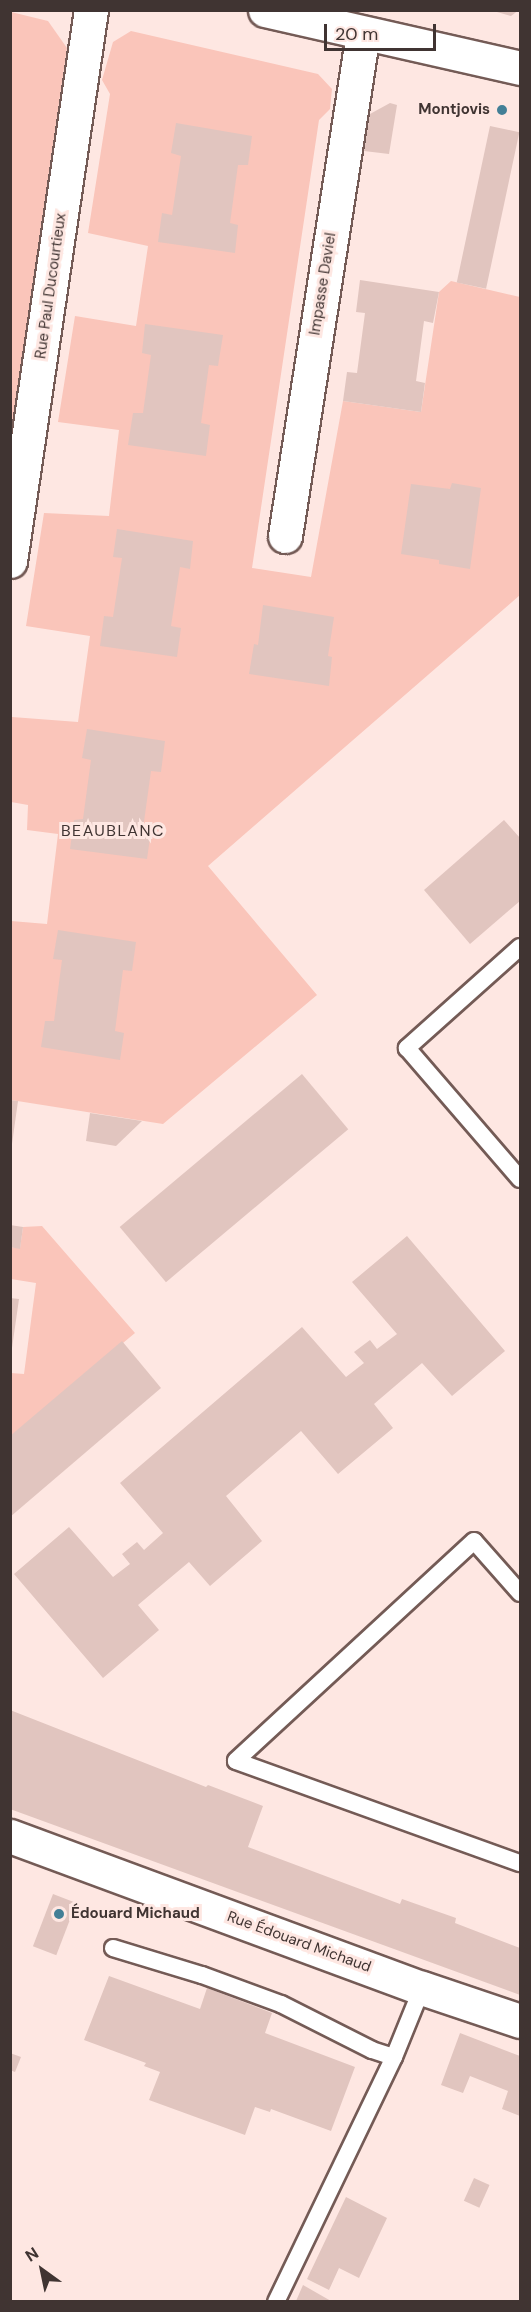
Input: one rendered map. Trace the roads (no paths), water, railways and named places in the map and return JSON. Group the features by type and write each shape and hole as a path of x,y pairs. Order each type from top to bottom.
{"street":[{"name":"Rue Paul Ducourtieux","path":"10,561 17,470 91,10"},
{"path":"265,10 520,68"},
{"name":"Impasse Daviel","path":"285,536 363,33"},
{"name":"Rue Édouard Michaud","path":"10,1836 422,1988 520,2020"}],"lane":[{"path":"520,947 407,1048 520,1179"},
{"path":"520,1593 474,1541 236,1761 520,1863"},
{"path":"113,1948 202,1975 281,2004 372,2050 394,2057"},
{"path":"276,2301 394,2057 422,1988"}],"place":[{"name":"Montjovis","path":"502,110"},
{"name":"Édouard Michaud","path":"59,1914"}],"district":[{"name":"BEAUBLANC","path":"113,831"}]}
